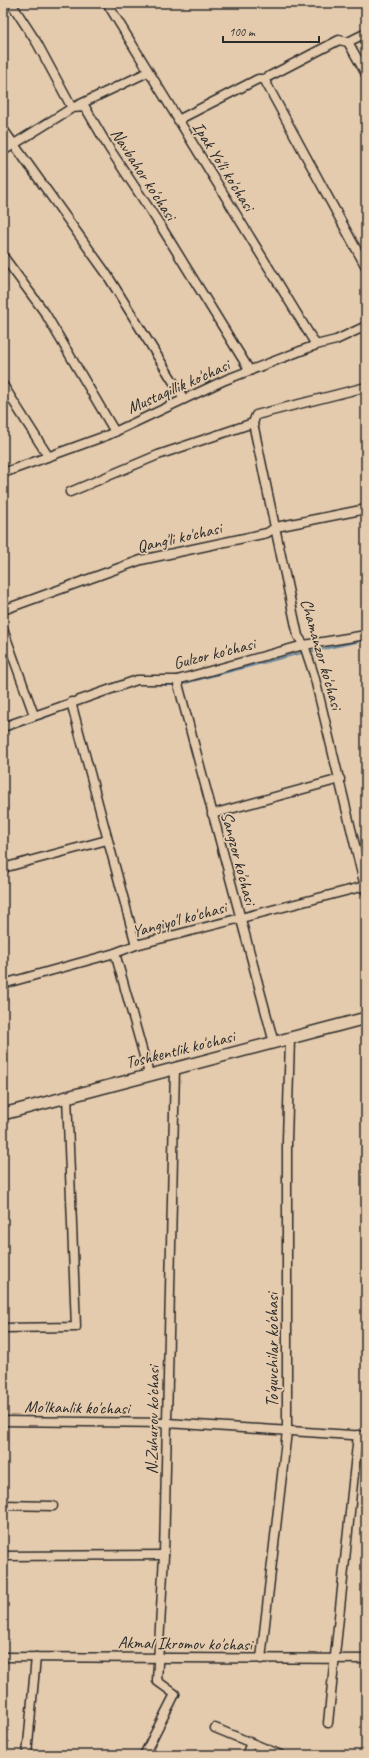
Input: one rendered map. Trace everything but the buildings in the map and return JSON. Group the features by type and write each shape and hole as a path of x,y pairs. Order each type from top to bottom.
{"main road":[{"name":"Toshkentlik ko'chasi","path":"3,1114 149,1074 290,1039 366,1018"}],"street":[{"path":"11,3 37,43 72,108"},
{"name":"Ipak Yo'li ko'chasi","path":"107,3 316,345"},
{"path":"178,120 258,79 264,79 339,40 348,42 366,33"},
{"path":"348,42 366,74"},
{"path":"3,151 72,108 148,72"},
{"path":"264,79 366,267"},
{"name":"Navbahor ko'chasi","path":"72,108 85,107 109,148 162,228 250,371"},
{"path":"3,129 106,273 184,399"},
{"path":"3,256 45,313 115,432"},
{"name":"Mustaqillik ko'chasi","path":"3,473 115,432 184,399 250,371 316,345 336,340 366,326"},
{"path":"3,385 48,456"},
{"path":"70,492 158,455 253,423 256,415 366,387"},
{"name":"Chamanzor ko'chasi","path":"253,423 298,636 304,645 314,675 365,889"},
{"name":"Qang'li ko'chasi","path":"3,610 141,560 267,533 276,528 366,508"},
{"path":"3,629 34,715"},
{"name":"Gulzor ko'chasi","path":"3,727 136,680 177,680 304,645 366,635"},
{"name":"Sangzor ko'chasi","path":"177,680 274,1043"},
{"path":"71,702 106,840 136,945"},
{"path":"212,814 340,779"},
{"path":"3,868 106,840"},
{"name":"Yangiyo'l ko'chasi","path":"3,984 115,953 136,945 240,918 365,889"},
{"path":"115,953 149,1074"},
{"name":"To'quvchilar ko'chasi","path":"261,1659 287,1431 287,1140 290,1039"},
{"name":"N.Zuhurov ko'chasi","path":"144,1755 175,1694 157,1681 164,1555 168,1423 175,1068"},
{"path":"3,1328 76,1327 67,1096"},
{"name":"Mo'lkanlik ko'chasi","path":"3,1421 168,1423 362,1435"},
{"path":"328,1723 334,1660 362,1435"},
{"path":"3,1505 53,1506"},
{"path":"3,1556 164,1555"},
{"name":"Akmal Ikromov ko'chasi","path":"3,1657 366,1660"},
{"path":"27,1755 36,1657"},
{"path":"215,1728 281,1755"},
{"path":"246,1755 251,1743"}],"waterway":[{"path":"309,652 366,640"},
{"path":"181,684 305,652"},
{"path":"145,684 177,685"},
{"path":"3,732 51,715"}]}
